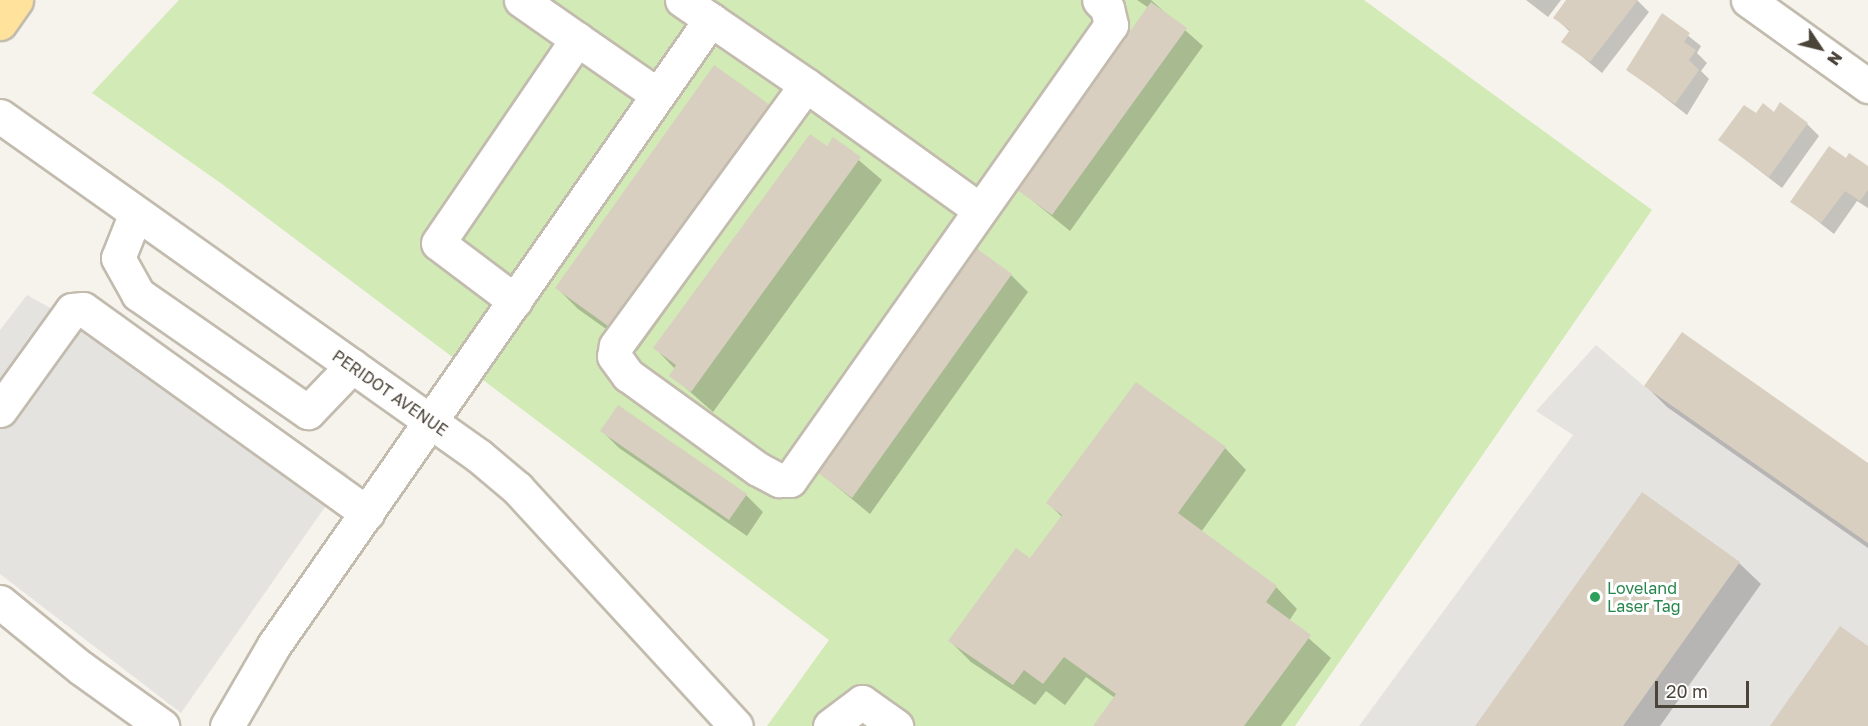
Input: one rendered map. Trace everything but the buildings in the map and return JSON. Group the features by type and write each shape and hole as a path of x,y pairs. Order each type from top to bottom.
{"main road":[{"path":"0,23 16,0"}],"street":[{"path":"521,0 658,95"},
{"path":"682,0 806,85 980,210"},
{"path":"806,85 616,346 614,356 628,375 758,469 779,480 790,480 1111,25 1107,8 1099,0"},
{"path":"1763,4 1868,86"},
{"path":"227,726 274,645 711,19"},
{"path":"515,301 438,243 577,39"},
{"name":"PERIDOT AVENUE","path":"0,116 431,422 517,488 734,725"},
{"path":"136,213 118,258 138,294 308,411 352,366"},
{"path":"0,410 72,310 83,309 367,513"},
{"path":"0,602 81,668 162,726"},
{"path":"830,726 862,702 896,726"}],"green space":[{"path":"179,0 1364,0 1652,210 1295,726 767,726 829,640 222,184 92,93"}],"shaded area":[{"path":"27,295 348,474 181,713 0,574 0,330"},
{"path":"1596,345 1644,386 1868,543 1868,726 1359,726 1573,435 1536,411"}],"place":[{"name":"Loveland Laser Tag","path":"1595,597"}]}
